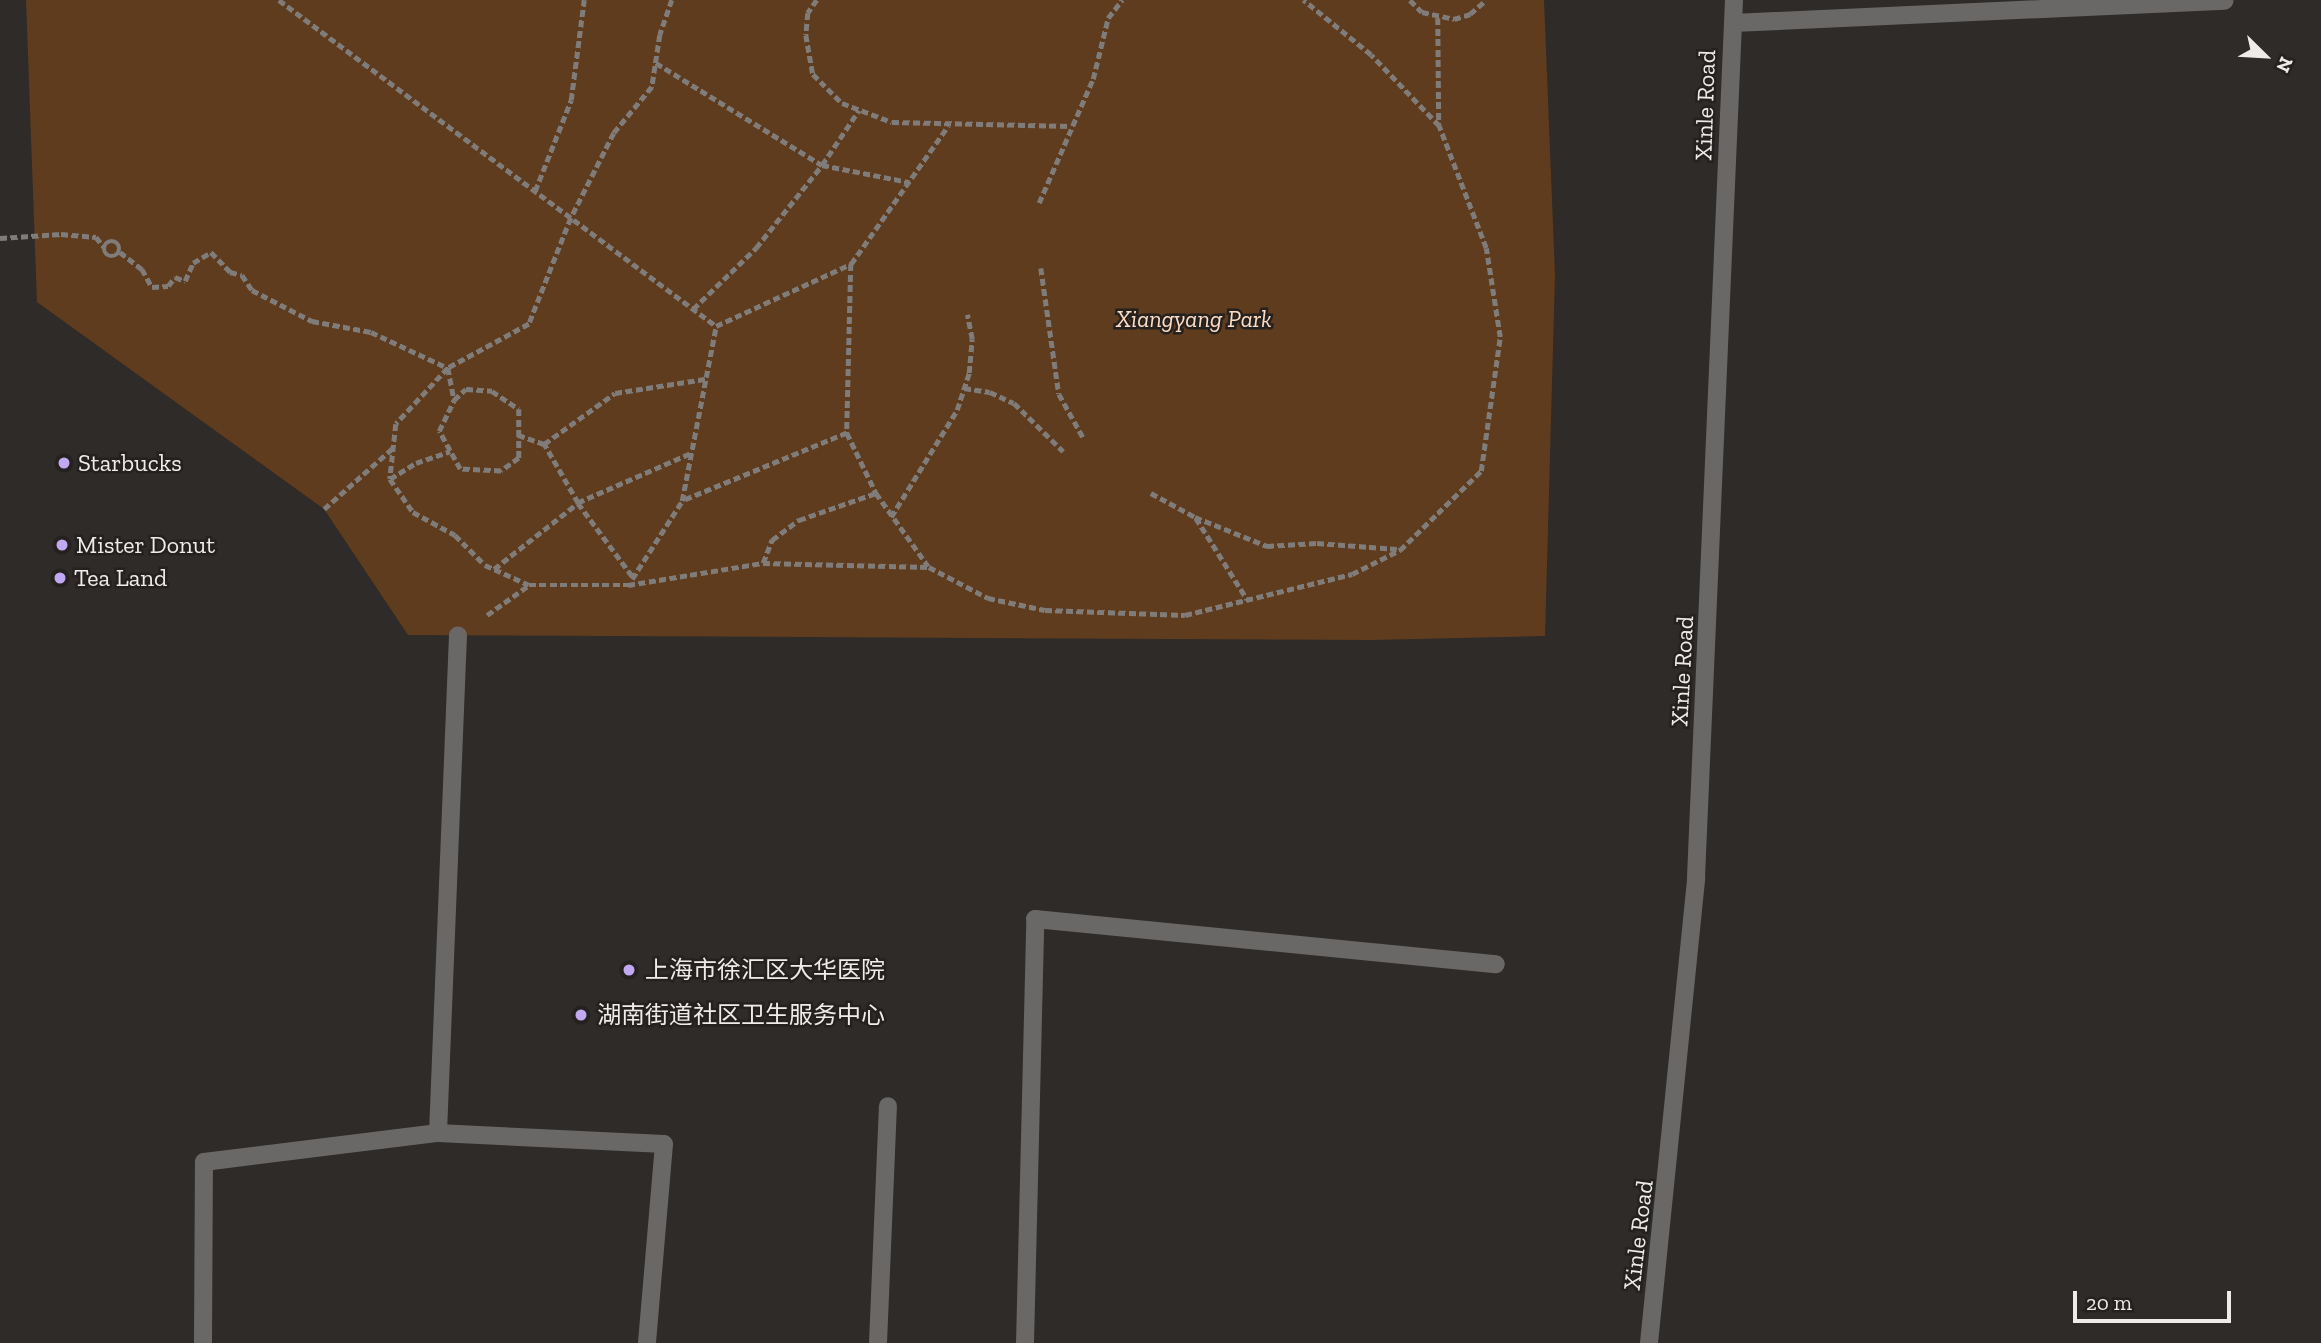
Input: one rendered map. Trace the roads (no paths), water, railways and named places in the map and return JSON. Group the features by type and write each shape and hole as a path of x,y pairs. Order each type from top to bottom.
{"street":[{"name":"Xinle Road","path":"1649,1343 1696,877 1734,0"},
{"path":"1733,23 2225,1"},
{"path":"438,1133 458,635"},
{"path":"1026,1343 1035,919 1496,964"},
{"path":"878,1343 888,1106"},
{"path":"204,1343 204,1162 438,1133 664,1144 647,1343"}],"place":[{"name":"Starbucks","path":"64,463"},
{"name":"Mister Donut","path":"62,545"},
{"name":"Tea Land","path":"60,578"},
{"name":"上海市徐汇区大华医院","path":"629,970"},
{"name":"湖南街道社区卫生服务中心","path":"581,1015"}],"park label":[{"name":"Xiangyang Park","path":"1194,319"}]}
